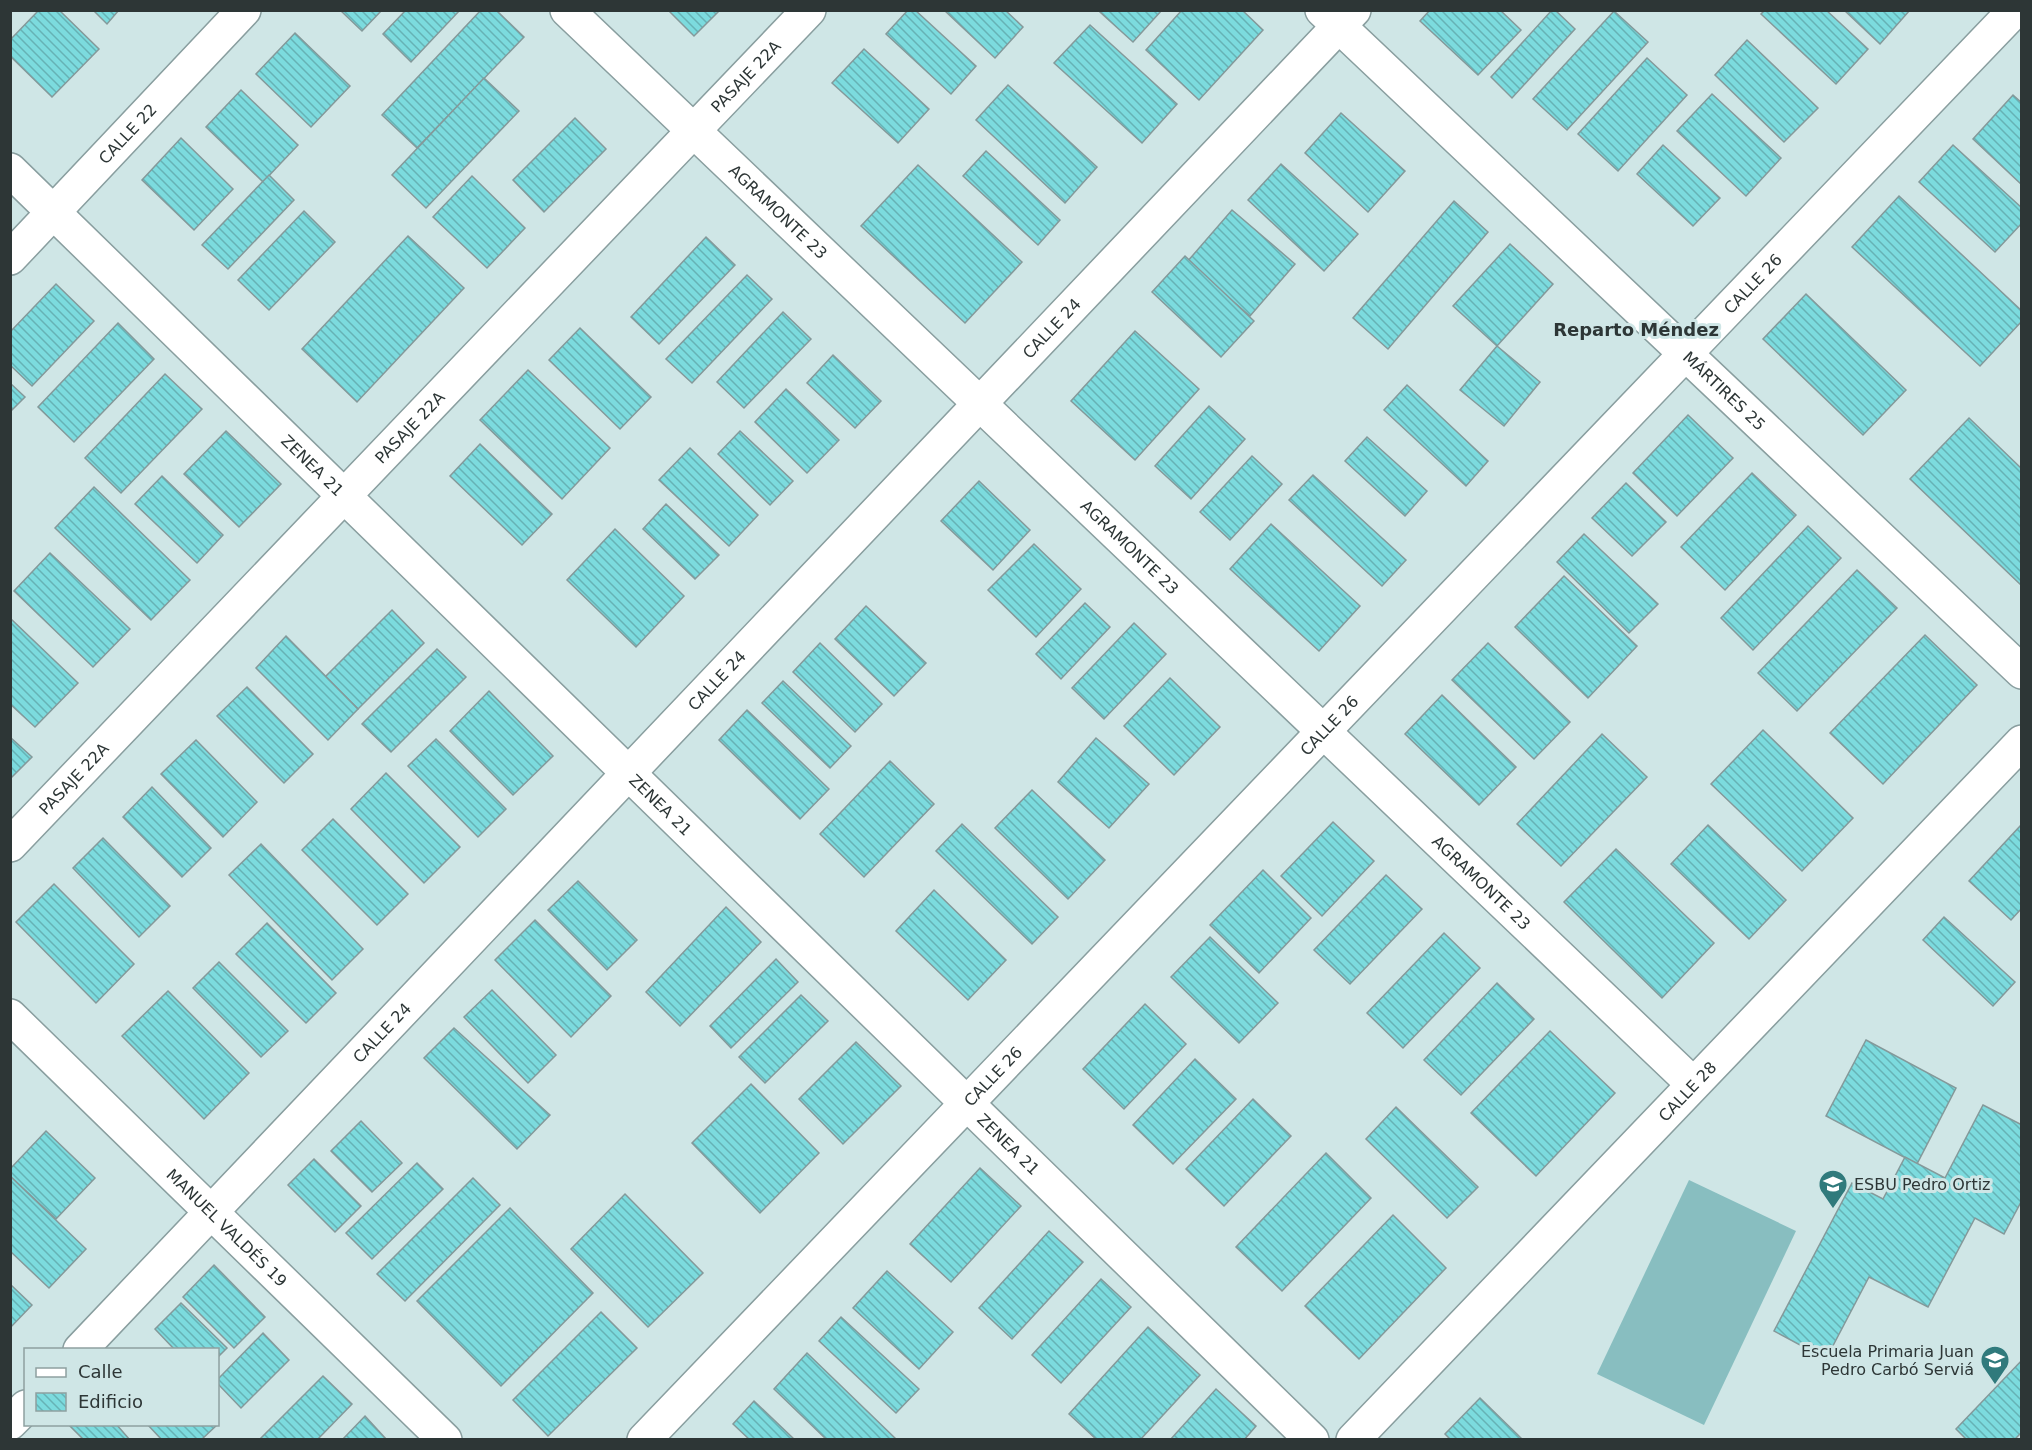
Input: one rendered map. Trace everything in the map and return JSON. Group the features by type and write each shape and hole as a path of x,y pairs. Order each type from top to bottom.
{"street":[{"name":"CALLE 22","path":"10,258 244,10"},
{"name":"AGRAMONTE 23","path":"567,10 1694,1084"},
{"name":"PASAJE 22A","path":"10,845 809,10"},
{"name":"CALLE 26","path":"644,1440 2015,10"},
{"name":"MÁRTIRES 25","path":"1338,16 1685,354 2022,672"},
{"name":"CALLE 24","path":"82,1348 980,404 1338,16"},
{"name":"ZENEA 21","path":"10,170 1312,1440"},
{"name":"CALLE 28","path":"1353,1440 2022,742"},
{"name":"MANUEL VALDÉS 19","path":"10,1016 445,1440"},
{"path":"10,1423 24,1409"}],"shaded area":[{"path":"1689,1180 1796,1231 1704,1425 1597,1374"}],"building":[{"path":"39,10 59,10 99,49 52,97 10,56 10,40"},
{"path":"93,10 119,10 107,24"},
{"path":"340,10 382,10 362,31"},
{"path":"406,10 460,10 411,62 383,34"},
{"path":"481,10 496,10 524,37 417,148 382,115"},
{"path":"668,10 720,10 694,36"},
{"path":"908,10 915,10 976,66 951,94 886,34"},
{"path":"944,10 1005,10 1023,27 995,58"},
{"path":"1101,10 1162,10 1133,42 1100,12"},
{"path":"1182,10 1242,10 1263,30 1199,100 1146,50"},
{"path":"1430,10 1500,10 1521,30 1478,75 1420,21"},
{"path":"1552,10 1555,10 1575,29 1512,98 1491,77"},
{"path":"1765,10 1826,10 1868,49 1836,84 1761,14"},
{"path":"1844,10 1910,10 1880,44"},
{"path":"1614,11 1648,42 1567,130 1533,99"},
{"path":"1090,25 1177,104 1142,143 1054,63"},
{"path":"295,33 350,86 311,127 256,74"},
{"path":"1747,40 1818,108 1784,142 1715,75"},
{"path":"864,49 929,109 898,143 832,83"},
{"path":"1647,58 1687,95 1618,171 1578,134"},
{"path":"484,78 519,111 426,208 392,175"},
{"path":"1008,85 1097,167 1065,203 976,120"},
{"path":"241,90 298,145 263,182 206,127"},
{"path":"1712,94 1781,158 1746,196 1677,131"},
{"path":"2013,95 2022,103 2022,185 1973,139"},
{"path":"1341,113 1405,171 1368,212 1305,153"},
{"path":"575,118 606,149 544,212 513,180"},
{"path":"181,138 233,189 194,230 142,180"},
{"path":"1663,145 1720,198 1693,226 1637,174"},
{"path":"1953,145 2022,208 2022,223 1995,252 1919,182"},
{"path":"986,151 1060,220 1038,245 963,176"},
{"path":"1281,164 1358,234 1324,271 1248,200"},
{"path":"918,165 1022,262 965,323 861,226"},
{"path":"269,175 294,200 228,269 202,245"},
{"path":"472,176 525,228 487,268 433,217"},
{"path":"1899,196 2022,311 2022,321 1980,366 1852,247"},
{"path":"1454,201 1488,232 1388,349 1353,318"},
{"path":"1232,210 1295,264 1250,316 1187,262"},
{"path":"304,211 335,242 269,310 238,280"},
{"path":"408,236 464,288 357,402 302,349"},
{"path":"706,237 735,265 659,344 631,317"},
{"path":"1510,244 1553,284 1497,346 1453,306"},
{"path":"1185,256 1254,321 1221,357 1152,292"},
{"path":"747,275 772,299 692,383 666,359"},
{"path":"56,284 94,321 32,386 10,365 10,332"},
{"path":"1806,294 1906,390 1863,435 1763,339"},
{"path":"783,312 811,339 744,408 717,382"},
{"path":"118,323 154,359 74,442 38,407"},
{"path":"580,328 651,397 620,429 549,360"},
{"path":"1135,331 1199,389 1135,460 1071,401"},
{"path":"1497,346 1540,382 1504,426 1460,390"},
{"path":"833,355 881,401 855,428 807,383"},
{"path":"528,370 610,448 562,499 480,420"},
{"path":"165,374 202,409 121,493 85,458"},
{"path":"10,383 25,397 10,412"},
{"path":"1407,385 1488,461 1466,486 1384,410"},
{"path":"786,389 839,440 807,473 755,422"},
{"path":"1209,406 1245,439 1191,499 1155,466"},
{"path":"1688,415 1733,458 1677,516 1633,473"},
{"path":"1969,418 2022,469 2022,586 1910,479"},
{"path":"226,431 281,484 239,527 184,474"},
{"path":"740,431 793,481 770,505 718,454"},
{"path":"1367,437 1427,491 1405,516 1345,461"},
{"path":"480,444 552,514 522,545 450,476"},
{"path":"690,448 758,515 729,546 659,480"},
{"path":"1252,456 1282,484 1230,540 1200,512"},
{"path":"1752,473 1796,515 1725,590 1681,547"},
{"path":"1313,475 1406,560 1382,586 1289,500"},
{"path":"162,476 223,535 197,563 135,504"},
{"path":"979,481 1030,530 993,570 941,521"},
{"path":"1626,483 1666,522 1632,556 1592,518"},
{"path":"94,487 190,580 151,620 55,528"},
{"path":"666,504 719,555 695,579 643,529"},
{"path":"1271,524 1360,606 1319,651 1230,569"},
{"path":"1808,526 1841,558 1753,650 1721,618"},
{"path":"615,529 684,596 636,647 567,580"},
{"path":"1584,534 1658,604 1629,633 1557,562"},
{"path":"1034,544 1081,589 1036,637 988,590"},
{"path":"50,553 130,629 93,667 14,591"},
{"path":"1857,570 1897,608 1797,711 1758,673"},
{"path":"1564,576 1637,646 1588,698 1515,627"},
{"path":"1085,603 1110,627 1061,679 1036,654"},
{"path":"866,606 926,663 894,696 835,639"},
{"path":"392,610 424,643 358,709 325,677"},
{"path":"10,618 78,683 35,727 10,704"},
{"path":"1134,623 1166,654 1104,719 1072,688"},
{"path":"1925,635 1977,685 1883,784 1830,733"},
{"path":"286,636 358,709 328,740 256,668"},
{"path":"820,643 882,704 855,732 793,672"},
{"path":"1488,643 1570,722 1534,759 1452,680"},
{"path":"437,649 466,677 391,752 362,724"},
{"path":"1170,678 1220,727 1174,775 1124,726"},
{"path":"783,681 851,746 830,768 762,703"},
{"path":"247,687 313,754 284,783 217,716"},
{"path":"489,691 553,756 513,795 450,731"},
{"path":"1442,695 1516,767 1479,805 1405,734"},
{"path":"747,710 829,789 800,819 719,740"},
{"path":"1763,730 1853,818 1802,871 1711,784"},
{"path":"1602,734 1647,777 1561,866 1517,824"},
{"path":"10,737 32,757 10,779"},
{"path":"1096,738 1149,784 1109,828 1058,782"},
{"path":"436,739 506,809 478,837 408,766"},
{"path":"196,740 257,802 223,837 161,774"},
{"path":"890,761 934,804 864,877 820,834"},
{"path":"386,773 460,847 424,883 351,809"},
{"path":"152,787 211,848 182,877 123,817"},
{"path":"1032,790 1105,860 1068,899 995,828"},
{"path":"333,819 408,894 377,925 302,850"},
{"path":"1333,822 1374,861 1322,916 1281,876"},
{"path":"962,824 1058,917 1032,944 936,851"},
{"path":"2022,824 2022,908 2011,920 1969,881"},
{"path":"1708,825 1786,900 1749,939 1671,864"},
{"path":"103,838 170,906 139,937 73,868"},
{"path":"261,844 363,949 332,980 229,875"},
{"path":"1616,849 1714,943 1662,998 1564,902"},
{"path":"1263,870 1311,918 1259,973 1210,925"},
{"path":"1386,875 1422,909 1350,984 1314,950"},
{"path":"578,881 637,940 607,970 548,910"},
{"path":"54,884 134,964 96,1003 16,922"},
{"path":"934,890 1006,960 968,1000 896,931"},
{"path":"726,907 761,942 680,1026 646,992"},
{"path":"1944,917 2015,982 1993,1006 1923,940"},
{"path":"535,920 611,996 571,1037 495,960"},
{"path":"267,923 336,993 306,1023 236,954"},
{"path":"1444,933 1480,968 1403,1048 1367,1013"},
{"path":"1210,937 1278,1003 1239,1043 1171,977"},
{"path":"776,959 798,982 731,1048 710,1026"},
{"path":"219,962 288,1031 261,1057 193,988"},
{"path":"1497,983 1534,1019 1461,1095 1424,1060"},
{"path":"492,990 556,1055 528,1083 464,1017"},
{"path":"168,991 249,1073 204,1119 122,1036"},
{"path":"801,995 828,1021 765,1083 739,1057"},
{"path":"1145,1004 1186,1044 1124,1109 1083,1069"},
{"path":"454,1028 550,1115 517,1149 424,1058"},
{"path":"1550,1031 1615,1093 1536,1176 1471,1113"},
{"path":"1866,1040 1956,1088 1917,1164 1826,1116"},
{"path":"856,1042 901,1086 843,1144 799,1099"},
{"path":"1195,1059 1236,1099 1173,1164 1133,1125"},
{"path":"751,1084 819,1153 760,1213 692,1143"},
{"path":"1253,1099 1291,1136 1224,1206 1186,1169"},
{"path":"1983,1105 2022,1125 2022,1200 2004,1234 1975,1218 1928,1307 1869,1277 1826,1359 1774,1331 1852,1183 1883,1199 1905,1157 1945,1178"},
{"path":"1396,1107 1478,1187 1447,1218 1366,1139"},
{"path":"361,1121 402,1163 372,1192 331,1151"},
{"path":"46,1131 95,1178 56,1219 10,1176 10,1169"},
{"path":"1326,1153 1371,1198 1282,1291 1236,1247"},
{"path":"314,1159 361,1206 335,1232 288,1185"},
{"path":"417,1163 443,1189 372,1259 346,1233"},
{"path":"980,1168 1021,1206 951,1282 910,1244"},
{"path":"10,1176 86,1249 49,1288 10,1251"},
{"path":"473,1178 500,1205 405,1301 377,1274"},
{"path":"625,1194 703,1273 648,1327 571,1249"},
{"path":"510,1208 593,1293 501,1386 417,1301"},
{"path":"1393,1215 1446,1268 1359,1359 1305,1306"},
{"path":"1049,1231 1083,1262 1012,1339 979,1308"},
{"path":"214,1265 265,1317 234,1348 183,1297"},
{"path":"887,1271 953,1332 919,1369 853,1308"},
{"path":"1101,1279 1131,1307 1061,1383 1032,1355"},
{"path":"10,1284 32,1305 10,1328"},
{"path":"181,1303 227,1348 219,1356 219,1348 173,1348 155,1329"},
{"path":"601,1312 637,1348 548,1436 513,1400"},
{"path":"841,1317 919,1389 896,1413 819,1341"},
{"path":"1148,1327 1200,1375 1140,1440 1097,1440 1069,1414"},
{"path":"263,1333 289,1360 241,1408 219,1385 219,1378"},
{"path":"807,1353 897,1440 827,1440 774,1389"},
{"path":"2022,1360 2022,1432 2014,1440 1967,1440 1956,1429"},
{"path":"323,1376 352,1404 317,1440 259,1440"},
{"path":"1216,1389 1256,1426 1244,1440 1170,1440"},
{"path":"1480,1398 1523,1440 1451,1440 1445,1434"},
{"path":"754,1401 795,1440 750,1440 733,1424"},
{"path":"365,1416 387,1440 342,1440"},
{"path":"70,1426 118,1426 130,1440 84,1440"},
{"path":"149,1426 216,1426 201,1440 162,1440"}],"place":[{"name":"ESBU Pedro Ortiz","path":"1833,1210"},
{"name":"Escuela Primaria Juan Pedro Carbó Serviá","path":"1995,1386"}],"district":[{"name":"Reparto Méndez","path":"1636,330"}]}
